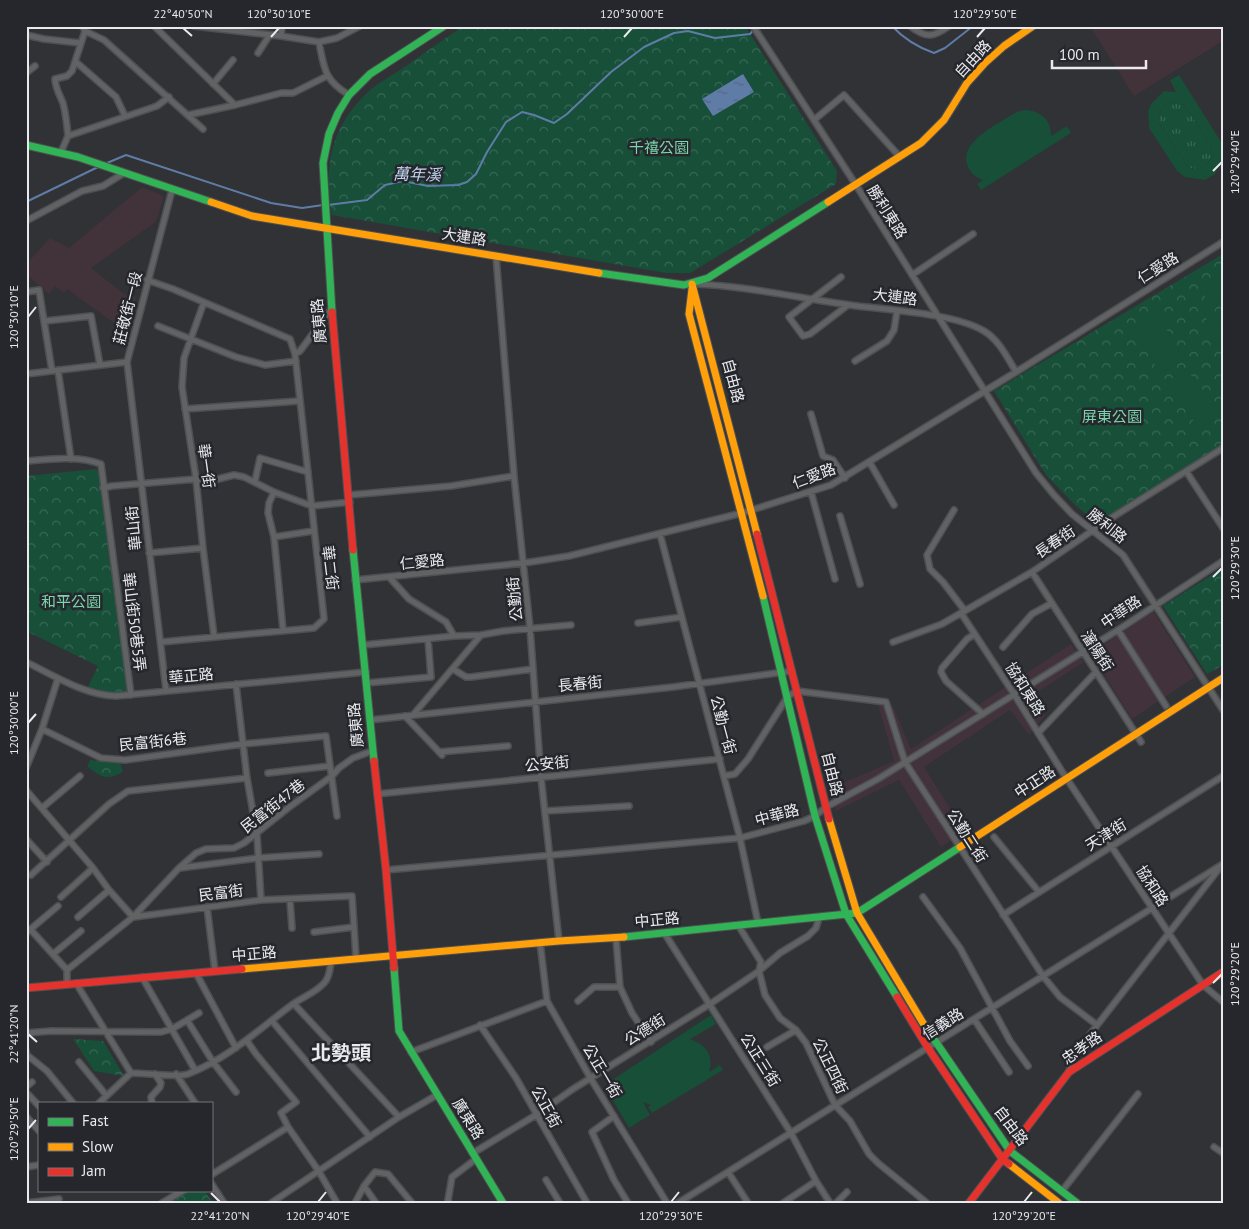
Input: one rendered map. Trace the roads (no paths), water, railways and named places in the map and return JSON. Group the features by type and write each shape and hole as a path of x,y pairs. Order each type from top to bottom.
{"street":[{"path":"154,26 235,105"},
{"path":"194,26 230,28 269,36 319,42 338,38 357,27"},
{"path":"281,36 282,26"},
{"path":"319,42 327,76 349,95 370,74 444,26"},
{"name":"勝利東路","path":"753,26 856,184 986,391"},
{"path":"910,26 927,36 937,34 949,26"},
{"name":"自由路","path":"692,284 716,272 921,143 944,120 968,83 984,63 1004,46 1033,26"},
{"path":"26,145 61,152 68,136 64,106 54,83 57,78 68,76 72,71 76,62 83,29 104,40 203,129"},
{"path":"26,35 80,43"},
{"path":"258,53 269,36"},
{"path":"213,84 233,60"},
{"path":"76,62 116,97 125,116"},
{"path":"26,72 35,66"},
{"path":"188,115 282,93 293,93 327,76"},
{"name":"廣東路","path":"349,95 338,113 329,134 323,163 325,216 350,499 355,580 386,870 399,1031 503,1203"},
{"path":"814,120 844,95 900,157"},
{"path":"68,136 157,106 169,97"},
{"name":"大連路","path":"61,152 244,214 326,229 676,285 722,285 813,300 938,316"},
{"path":"26,221 82,191 103,186 121,172"},
{"name":"莊敬街一段","path":"26,374 127,362 172,190"},
{"path":"912,275 973,234"},
{"name":"仁愛路","path":"355,580 390,578 524,563 569,556 752,511 831,485 870,463 1223,242"},
{"name":"公勤街","path":"496,256 514,476 530,628 541,776 559,940"},
{"path":"841,277 789,317 803,336 810,334 848,305"},
{"name":"華二街","path":"147,280 290,339 296,361 324,619 314,628 161,642"},
{"name":"自由路","path":"692,284 752,511 826,807 857,913 921,1020 1010,1151 1077,1203"},
{"name":"自由路","path":"692,284 689,314 788,696 815,816 846,914 928,1048 1003,1160 1059,1203"},
{"path":"26,292 40,290 52,371"},
{"name":"華一街","path":"204,302 184,358 182,387 196,479 202,548 214,636"},
{"path":"295,354 300,351 332,308"},
{"path":"856,361 887,341 894,330 897,312"},
{"path":"45,321 91,316 100,365"},
{"path":"938,316 982,330 994,338 1016,372"},
{"path":"158,326 236,357 266,365 296,361"},
{"name":"華山街","path":"127,362 166,690"},
{"path":"26,460 70,459 58,370"},
{"name":"勝利路","path":"986,391 1041,480 1067,509 1120,552 1156,604 1223,710"},
{"path":"185,409 299,401"},
{"path":"811,414 823,456 833,460 845,478"},
{"name":"長春街","path":"892,642 942,624 1032,572 1108,520 1223,448"},
{"path":"254,481 260,458 308,472"},
{"name":"華山街50巷5弄","path":"70,459 90,459 101,464 131,695"},
{"path":"870,463 894,505"},
{"path":"1186,471 1223,528"},
{"path":"104,488 196,479 214,480 234,475 244,477 274,492 312,506 514,476"},
{"path":"274,492 269,503 268,513 274,537 283,630"},
{"path":"812,492 835,579"},
{"name":"協和東路","path":"954,510 926,555 930,569 943,582 963,612 1066,778"},
{"path":"840,516 860,584"},
{"path":"274,537 313,531"},
{"name":"公勤一街","path":"660,534 740,838 758,923"},
{"path":"149,553 202,548"},
{"name":"中華路","path":"386,870 740,838 804,821 815,816 826,807 868,786 1118,630 1223,561"},
{"name":"瀋陽街","path":"1032,572 1141,742"},
{"path":"390,578 408,599 446,622 454,636"},
{"path":"1002,647 1032,614 1052,603"},
{"path":"638,623 682,617"},
{"path":"363,645 571,625"},
{"path":"1118,630 1166,706"},
{"path":"975,634 967,639 942,668 941,672 946,681 983,714"},
{"path":"413,715 481,635"},
{"path":"367,683 431,677 428,639"},
{"name":"華正路","path":"26,662 101,696 131,695 166,690 366,672"},
{"path":"453,669 471,678 533,669"},
{"name":"長春街","path":"370,720 700,684 792,670"},
{"path":"1038,733 1096,672"},
{"path":"26,768 42,729 58,678"},
{"name":"中正路","path":"26,988 559,940 665,934 857,913 1223,678"},
{"name":"民富街","path":"133,918 261,900 257,835 247,778 236,684"},
{"path":"724,776 735,774 748,759 788,696 797,691"},
{"name":"公勤二街","path":"797,691 886,702 905,762 1043,976 1060,997 1097,1025"},
{"path":"405,716 441,753 508,746"},
{"name":"民富街6巷","path":"42,729 101,758 125,760 243,744 326,736 330,766"},
{"name":"民富街47巷","path":"67,970 133,918 179,868 196,853 206,849 234,848 244,843 257,835 288,808 332,776 339,768 353,758 372,751"},
{"name":"公安街","path":"377,794 720,759"},
{"path":"268,773 330,766 337,816"},
{"path":"42,808 80,776"},
{"name":"天津街","path":"1004,915 1223,776"},
{"path":"31,875 109,804 128,791 247,778"},
{"name":"協和路","path":"1066,778 1203,985 1223,1002"},
{"path":"26,790 70,840 133,918"},
{"path":"545,811 629,806"},
{"path":"994,837 1039,892"},
{"path":"26,839 47,862"},
{"path":"179,868 258,858 319,854"},
{"name":"信義路","path":"678,1203 1222,865"},
{"name":"信義路","path":"1069,1072 1077,1050 1222,865"},
{"path":"61,897 93,868"},
{"path":"78,917 110,890"},
{"path":"261,900 352,896 356,958"},
{"path":"923,897 960,948 1010,1041 1028,1066"},
{"path":"290,900 292,928"},
{"path":"58,906 29,931 67,970 67,984"},
{"path":"206,907 215,971"},
{"name":"公德街","path":"447,1202 452,1177 475,1156 573,1089 651,1042 758,971 780,953 808,936 816,928 819,918"},
{"name":"公正四街","path":"738,925 761,962 758,971 765,995 780,1018 796,1030 806,1043 835,1105 850,1121 870,1154 878,1163 927,1203"},
{"path":"314,932 354,927"},
{"path":"53,954 80,931"},
{"name":"公正三街","path":"665,934 791,1133 816,1181 830,1203"},
{"path":"616,938 620,987 632,1013 651,1042"},
{"name":"公正一街","path":"540,942 547,1001 591,1079 667,1203"},
{"path":"99,1102 131,1073 186,1074 213,1062 247,1041 294,1004 326,982 331,961"},
{"name":"忠孝路","path":"969,1203 1069,1072 1223,972"},
{"path":"196,973 236,1048"},
{"path":"142,977 196,1070"},
{"path":"76,983 131,1073"},
{"path":"578,1001 594,987 620,987"},
{"path":"411,1052 547,1001"},
{"path":"294,1004 399,1118"},
{"path":"26,1033 51,1031 161,1032 172,1029 199,1013"},
{"path":"974,1019 1009,1072"},
{"path":"187,1020 213,1062 236,1092"},
{"path":"272,1021 370,1137"},
{"name":"公正街","path":"480,1025 516,1078 587,1203"},
{"path":"767,1047 796,1030"},
{"path":"247,1041 296,1102 281,1113 288,1128 318,1170 338,1203"},
{"path":"26,1051 27,1055 47,1071 72,1102"},
{"path":"78,1062 106,1096"},
{"path":"152,1102 151,1097 160,1087 155,1074"},
{"path":"176,1074 194,1102"},
{"path":"26,1087 32,1082"},
{"path":"26,1092 38,1105"},
{"path":"1062,1191 1138,1094"},
{"path":"271,1203 318,1170 437,1095"},
{"path":"26,1116 38,1130"},
{"path":"614,1116 592,1132 614,1180 628,1203"},
{"path":"212,1174 288,1128"},
{"path":"1214,1147 1223,1153"},
{"path":"355,1203 364,1186 375,1172 388,1174 412,1203"},
{"path":"728,1172 748,1203"},
{"path":"546,1180 560,1203"},
{"path":"783,1203 816,1181"},
{"path":"212,1185 224,1203"},
{"path":"364,1186 376,1203"},
{"path":"162,1203 181,1192"},
{"path":"836,1203 847,1192"},
{"path":"26,1203 59,1199"}],"water":[{"path":"743,74 754,92 713,116 702,99"}],"waterway":[{"name":"萬年溪","path":"328,205 367,200 385,185 403,181 428,186 458,185 467,182 476,174 506,122 522,112 554,123 567,114 611,72 644,47 674,33 688,31 715,38 750,34 757,26"},
{"name":"萬年溪","path":"892,26 911,42 934,53 945,48 973,26"},
{"name":"萬年溪","path":"107,163 126,155 271,203 302,208 323,205"},
{"name":"萬年溪","path":"26,202 98,167"}],"district":[{"name":"北勢頭","path":"341,1053"}],"park label":[{"name":"千禧公園","path":"659,148"},
{"name":"屏東公園","path":"1112,417"},
{"name":"和平公園","path":"71,602"}]}
